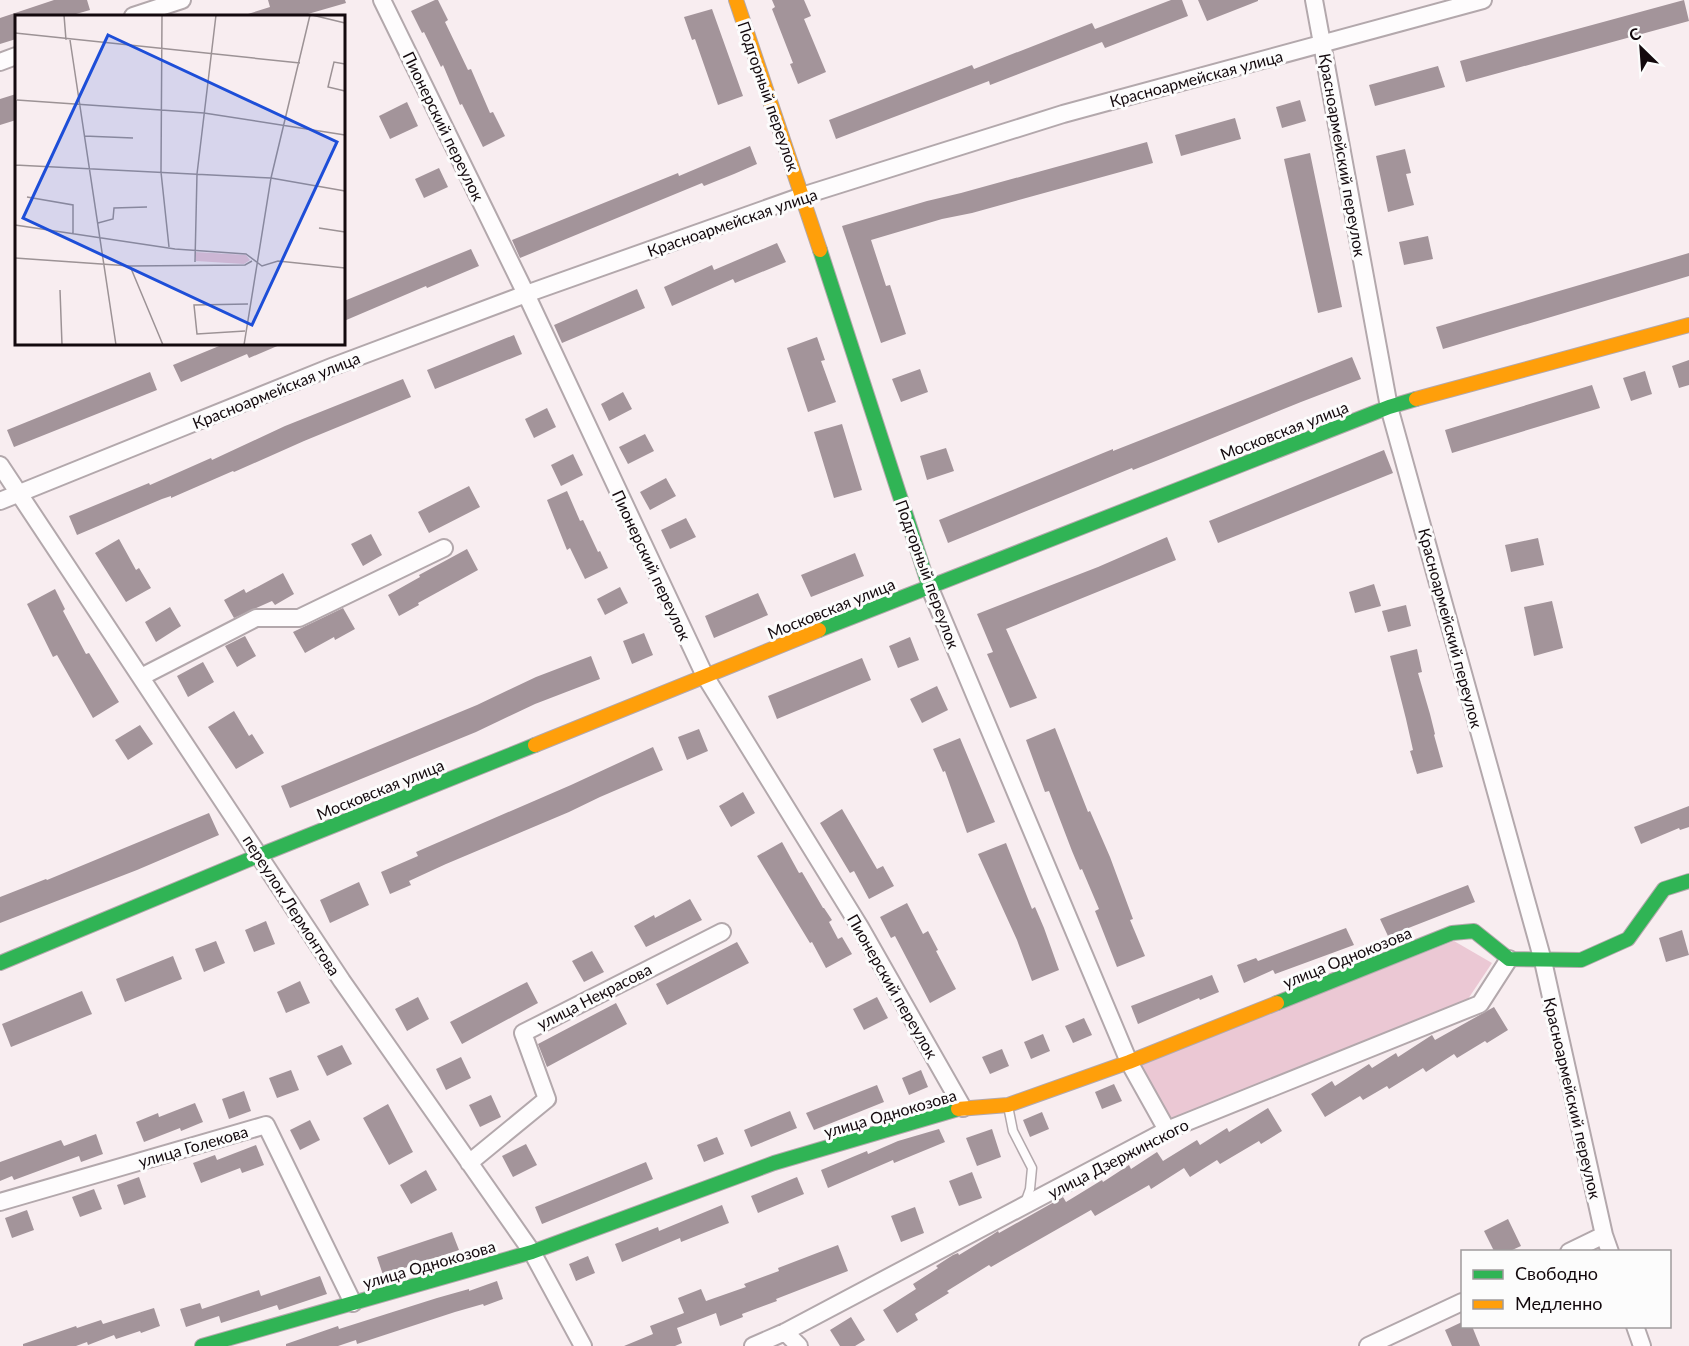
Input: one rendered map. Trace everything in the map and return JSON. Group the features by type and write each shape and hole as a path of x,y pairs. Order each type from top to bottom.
{"street":[{"path":"136,15 182,0"},
{"name":"Пионерский переулок","path":"382,0 526,294 705,676 860,927 963,1108"},
{"name":"Подгорный переулок","path":"736,0 929,586 1129,1062 1167,1130"},
{"name":"Красноармейский переулок","path":"1314,0 1389,407 1543,961 1604,1235 1610,1250"},
{"name":"Красноармейская улица","path":"0,501 334,366 526,294 802,196 1063,114 1484,0"},
{"path":"0,62 15,56"},
{"name":"Московская улица","path":"0,963 260,855 929,586 1389,407 1689,325"},
{"name":"переулок Лермонтова","path":"0,465 342,981 532,1252 583,1346"},
{"path":"141,677 256,618 299,618 444,548"},
{"path":"1509,959 1581,960 1628,939 1664,889 1689,881"},
{"name":"улица Однокозова","path":"202,1346 532,1252 774,1163 963,1108 1008,1105 1129,1062 1452,933 1474,930 1509,959"},
{"name":"улица Некрасова","path":"469,1163 547,1099 523,1033 722,932"},
{"name":"улица Дзержинского","path":"753,1346 785,1332 1167,1130 1480,1005 1509,959"},
{"name":"улица Голекова","path":"0,1202 266,1125 353,1303"},
{"path":"1571,1250 1604,1235"},
{"path":"1368,1346 1461,1302"},
{"path":"1636,1328 1641,1346"},
{"path":"785,1332 799,1346"}],"lane":[{"path":"1008,1105 1013,1131 1032,1168 1030,1189 1024,1206"}],"shaded area":[{"path":"1454,941 1492,963 1468,999 1169,1120 1138,1065"}],"building":[{"path":"54,0 87,0 90,10 72,15 15,15 15,39 0,44 0,18"},
{"path":"268,0 345,0 346,3 304,15 248,15 270,7"},
{"path":"438,0 448,20 445,22 468,70 471,69 490,113 493,112 505,136 483,147 462,104 460,105 443,65 441,67 411,11"},
{"path":"772,0 804,0 811,16 804,19 826,72 798,84 790,64 793,63 772,9 775,7"},
{"path":"1171,0 1182,0 1188,16 1105,48 1102,42 990,85 989,81 836,139 829,120 972,65 974,69 1092,23 1095,29"},
{"path":"1198,0 1258,0 1258,1 1207,21"},
{"path":"1684,0 1689,21 1466,82 1460,61"},
{"path":"712,9 743,96 718,105 695,39 692,40 684,17"},
{"path":"1438,66 1445,87 1375,106 1369,85"},
{"path":"15,94 15,120 0,125 0,99"},
{"path":"1300,100 1306,121 1282,128 1276,107"},
{"path":"407,102 418,126 390,139 379,116"},
{"path":"1235,118 1241,139 1181,156 1175,135"},
{"path":"1147,142 1153,163 871,240 886,286 890,285 906,334 881,343 842,226"},
{"path":"750,146 757,164 704,186 702,183 520,258 512,240 678,173 679,176"},
{"path":"1405,149 1411,173 1406,174 1414,205 1388,212 1376,156"},
{"path":"1310,153 1342,307 1318,313 1284,159"},
{"path":"439,168 448,187 424,198 415,179"},
{"path":"1428,236 1433,259 1404,265 1399,242"},
{"path":"777,243 786,262 735,283 733,279 672,306 664,287 712,265 714,270"},
{"path":"471,249 479,266 345,321 345,301"},
{"path":"1689,253 1689,276 1443,349 1436,327"},
{"path":"637,289 645,308 562,343 554,325"},
{"path":"514,335 522,354 435,389 427,370"},
{"path":"817,337 825,360 821,361 836,402 808,412 787,348"},
{"path":"222,345 280,345 249,358 247,354 181,382 173,365"},
{"path":"1352,357 1361,379 948,543 939,520 1113,449 1113,451"},
{"path":"1689,360 1689,385 1679,388 1672,366"},
{"path":"920,369 928,392 901,402 892,379"},
{"path":"1645,371 1652,394 1631,401 1623,378"},
{"path":"150,372 157,390 14,447 7,430"},
{"path":"403,379 411,397 77,535 69,516 149,483 150,485 211,458 212,460 285,426"},
{"path":"1592,385 1600,408 1452,453 1445,430"},
{"path":"623,392 632,409 609,421 601,404"},
{"path":"547,408 556,427 534,438 525,419"},
{"path":"842,424 862,490 834,498 814,432"},
{"path":"645,434 654,451 628,464 619,447"},
{"path":"946,448 954,471 927,480 920,456"},
{"path":"1384,450 1393,473 1218,543 1209,521"},
{"path":"573,454 583,475 561,486 551,465"},
{"path":"666,478 676,496 650,510 640,492"},
{"path":"469,486 480,507 429,533 418,512"},
{"path":"567,491 580,521 583,520 608,568 585,579 570,548 567,550 547,500"},
{"path":"686,518 696,537 670,549 661,530"},
{"path":"371,534 382,555 363,566 351,544"},
{"path":"1167,537 1176,560 1006,629 1037,698 1010,708 987,654 993,652 977,614 1098,567"},
{"path":"1538,538 1544,565 1511,572 1505,545"},
{"path":"119,539 136,570 139,568 151,588 126,602 95,553"},
{"path":"467,549 478,570 399,616 388,595"},
{"path":"855,553 864,576 811,597 801,575"},
{"path":"283,573 294,594 275,605 272,601 234,618 224,600 244,589 246,593"},
{"path":"1374,584 1381,606 1355,613 1349,592"},
{"path":"620,587 628,603 605,615 597,599"},
{"path":"55,589 65,609 63,611 86,654 89,653 119,702 93,718 57,655 53,657 27,604"},
{"path":"758,593 768,615 714,638 705,616"},
{"path":"1552,601 1563,648 1534,656 1524,607"},
{"path":"1406,605 1411,626 1388,632 1382,611"},
{"path":"170,607 181,626 156,642 145,622"},
{"path":"343,608 355,629 335,640 334,637 305,653 293,632"},
{"path":"644,633 653,655 632,664 623,641"},
{"path":"245,636 256,656 237,667 225,646"},
{"path":"910,637 919,660 898,668 889,646"},
{"path":"1417,649 1422,672 1418,673 1443,767 1417,774 1390,656"},
{"path":"591,656 600,679 535,704 476,732 290,808 281,786 477,705 536,677"},
{"path":"862,658 871,680 777,719 768,696"},
{"path":"203,662 214,682 188,697 177,676"},
{"path":"937,686 948,710 922,723 910,699"},
{"path":"234,711 249,736 252,734 264,753 236,769 208,727"},
{"path":"140,725 153,744 128,760 115,740"},
{"path":"1055,728 1088,812 1090,811 1110,857 1133,919 1130,920 1145,956 1117,967 1095,911 1099,909 1082,869 1080,870 1049,791 1045,792 1026,740"},
{"path":"699,729 708,751 687,760 678,737"},
{"path":"960,738 995,822 967,833 945,771 943,772 933,749"},
{"path":"653,747 663,770 446,864 409,881 411,885 390,894 381,872 418,856 416,852"},
{"path":"743,792 755,813 731,827 719,806"},
{"path":"1689,806 1689,827 1680,830 1679,828 1641,844 1634,827"},
{"path":"842,809 877,869 883,866 894,886 869,899 854,871 850,873 820,823"},
{"path":"209,813 219,835 137,870 0,923 0,897"},
{"path":"782,842 799,873 802,872 832,920 829,922 838,939 842,937 852,954 826,968 757,856"},
{"path":"1006,843 1032,909 1035,907 1044,928 1059,970 1032,981 1017,940 978,854"},
{"path":"359,882 369,905 330,923 320,900"},
{"path":"1468,885 1475,902 1388,936 1380,919"},
{"path":"690,899 702,920 646,947 634,926 654,915 655,918"},
{"path":"907,903 923,934 928,931 956,989 930,1003 895,936 891,938 880,917"},
{"path":"266,921 275,944 254,952 245,930"},
{"path":"1346,928 1354,945 1275,974 1273,970 1244,983 1237,965 1256,958 1258,961"},
{"path":"1682,930 1689,955 1666,962 1659,938"},
{"path":"216,941 225,963 204,972 195,949"},
{"path":"737,942 749,963 667,1005 656,984"},
{"path":"592,951 604,972 584,982 572,961"},
{"path":"173,956 182,979 125,1002 116,979"},
{"path":"1212,975 1219,992 1138,1024 1131,1006"},
{"path":"300,981 310,1003 286,1013 277,992"},
{"path":"527,982 538,1003 462,1044 450,1022"},
{"path":"82,991 92,1014 11,1047 2,1024"},
{"path":"418,997 429,1019 407,1031 395,1009"},
{"path":"877,997 888,1018 864,1030 853,1009"},
{"path":"616,1003 627,1024 547,1067 538,1044"},
{"path":"1494,1007 1508,1030 1457,1058 1454,1054 1426,1072 1423,1068 1389,1089 1387,1086 1363,1100 1360,1096 1325,1117 1311,1094 1332,1081 1335,1086 1369,1064 1372,1068 1396,1053 1398,1057 1432,1035 1435,1040"},
{"path":"1084,1018 1092,1035 1073,1043 1065,1026"},
{"path":"1043,1034 1050,1051 1031,1059 1024,1042"},
{"path":"342,1045 352,1064 327,1076 317,1056"},
{"path":"1002,1049 1009,1066 990,1074 982,1057"},
{"path":"461,1057 471,1078 446,1090 436,1069"},
{"path":"291,1070 299,1090 277,1098 269,1078"},
{"path":"921,1070 928,1087 909,1095 902,1078"},
{"path":"1114,1084 1122,1101 1102,1109 1095,1092"},
{"path":"877,1085 884,1102 814,1130 806,1113"},
{"path":"244,1091 251,1111 229,1119 222,1099"},
{"path":"491,1095 501,1117 480,1127 469,1105"},
{"path":"195,1103 203,1122 144,1142 136,1122 158,1113 159,1117"},
{"path":"388,1104 413,1152 389,1165 363,1118"},
{"path":"1268,1108 1282,1131 1261,1144 1259,1141 1220,1164 1217,1160 1190,1177 1184,1168 1151,1189 1149,1185 1095,1216 1091,1210 991,1267 989,1265 947,1291 949,1293 915,1314 918,1320 897,1333 883,1310 916,1289 913,1284 938,1268 936,1266 998,1231 999,1233 1063,1197 1066,1202 1129,1165 1131,1169 1157,1152 1163,1161 1197,1140 1200,1145 1227,1128 1229,1132"},
{"path":"790,1111 797,1128 751,1147 744,1130"},
{"path":"1042,1112 1049,1129 1030,1137 1023,1120"},
{"path":"310,1120 320,1140 300,1150 290,1130"},
{"path":"939,1129 945,1142 894,1163 893,1160 828,1188 821,1170 867,1151 868,1154 898,1141"},
{"path":"992,1129 1001,1157 977,1166 966,1138"},
{"path":"96,1134 103,1154 81,1162 79,1156 14,1180 12,1176 0,1181 0,1162 61,1140 64,1146"},
{"path":"717,1137 724,1154 704,1162 697,1145"},
{"path":"526,1144 537,1165 513,1177 502,1156"},
{"path":"256,1145 264,1165 242,1173 240,1168 201,1183 193,1163 215,1155 217,1160"},
{"path":"646,1162 653,1179 542,1224 535,1207"},
{"path":"426,1170 437,1190 411,1204 400,1185"},
{"path":"972,1172 982,1198 959,1206 949,1181"},
{"path":"139,1177 146,1197 124,1205 117,1185"},
{"path":"797,1177 804,1194 758,1213 751,1196"},
{"path":"94,1189 102,1209 80,1217 72,1197"},
{"path":"722,1205 729,1223 681,1242 680,1238 622,1262 615,1244 658,1227 659,1231"},
{"path":"915,1207 924,1233 901,1242 891,1216"},
{"path":"27,1210 34,1230 12,1238 5,1218"},
{"path":"1508,1219 1521,1246 1512,1250 1494,1250 1484,1231"},
{"path":"452,1232 459,1250 383,1275 377,1257"},
{"path":"838,1245 848,1271 776,1299 777,1301 742,1314 743,1317 720,1326 716,1313 677,1328 682,1343 675,1346 624,1346 653,1334 650,1326 684,1313 678,1298 701,1289 706,1301 746,1287 744,1284 779,1271 778,1268"},
{"path":"588,1256 595,1273 576,1281 569,1264"},
{"path":"320,1276 327,1294 279,1310 277,1305 221,1323 219,1316 186,1327 180,1309 200,1303 202,1309 259,1290 261,1296"},
{"path":"497,1281 503,1299 484,1306 483,1304 455,1312 357,1344 356,1340 338,1346 286,1346 286,1344 338,1326 339,1329"},
{"path":"154,1308 160,1326 141,1333 140,1331 116,1339 114,1335 88,1345 87,1342 76,1346 23,1346 23,1344 76,1326 77,1328 101,1320 103,1324"},
{"path":"851,1317 865,1340 855,1346 840,1346 830,1330"},
{"path":"1461,1322 1461,1328 1473,1328 1480,1346 1452,1346 1445,1330"}],"traffic: fast":[{"path":"820,250 929,586"},
{"path":"819,630 1389,407 1416,399"},
{"path":"0,963 260,855 535,745"},
{"path":"1277,1003 1452,933 1474,931 1509,959 1581,960 1628,939 1664,889 1689,881"},
{"path":"202,1346 532,1252 774,1163 958,1109"}],"traffic: slow":[{"path":"736,0 820,250"},
{"path":"1416,399 1689,325"},
{"path":"535,745 819,630"},
{"path":"958,1109 1008,1105 1129,1062 1277,1003"}]}
